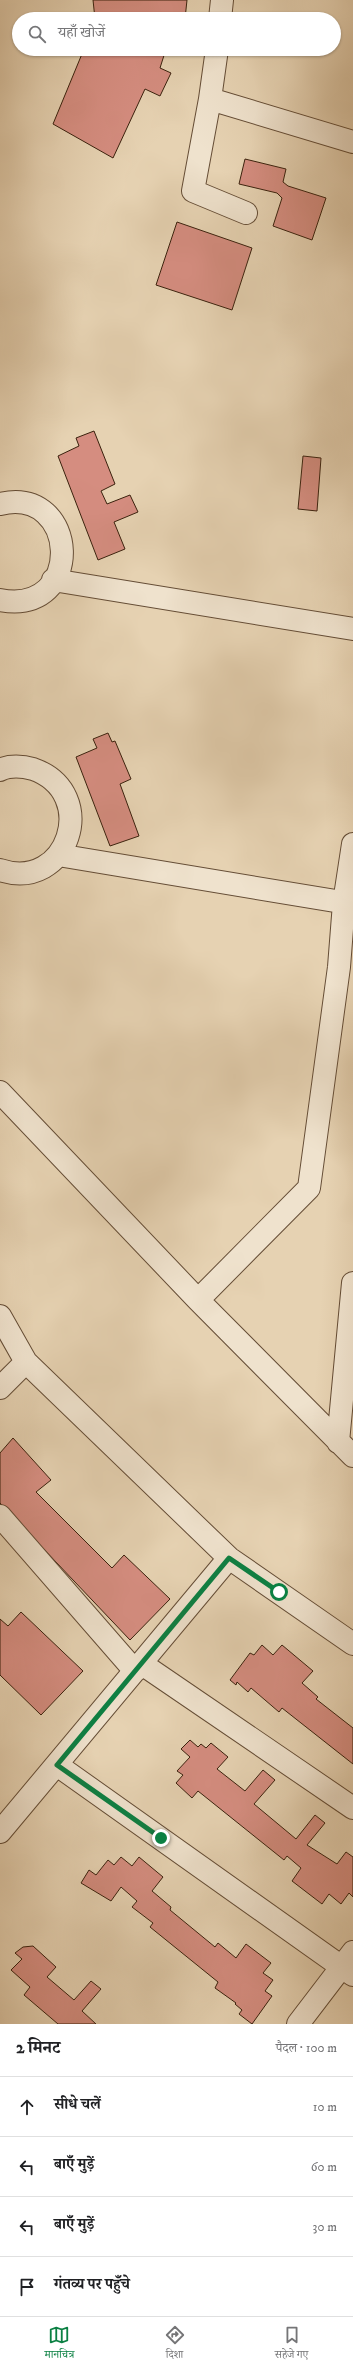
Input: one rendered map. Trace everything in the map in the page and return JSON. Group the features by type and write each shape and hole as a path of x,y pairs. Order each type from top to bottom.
{"street":[{"path":"221,12 222,0"},
{"path":"215,56 210,100 193,191 246,213"},
{"path":"210,100 353,142"},
{"path":"0,504 11,501 31,504 47,515 59,532 63,551 60,570 50,587 33,599 14,603 0,600"},
{"path":"54,580 353,629"},
{"path":"0,770 24,767 45,774 60,787 70,806 71,827 64,847 51,863 32,872 11,874 0,870"},
{"path":"198,1300 309,1188 349,904 353,844"},
{"path":"58,855 349,904"},
{"path":"0,1092 198,1300 345,1449"},
{"path":"345,1449 353,1283"},
{"path":"0,1316 26,1362 229,1558 353,1644"},
{"path":"0,1388 26,1362"},
{"path":"0,1516 139,1667 353,1808"},
{"path":"0,1832 229,1558"},
{"path":"57,1765 349,1965 298,2024"}],"building":[{"path":"93,0 187,0 186,12 94,12"},
{"path":"81,56 164,56 160,68 171,73 160,96 145,89 113,158 53,124"},
{"path":"245,159 286,169 283,182 288,186 326,198 312,240 273,226 282,198 277,193 239,184"},
{"path":"177,222 252,248 232,310 156,285"},
{"path":"94,431 115,484 101,491 107,504 130,495 138,512 114,522 125,549 98,560 58,456 79,446 76,438"},
{"path":"303,456 321,458 317,511 298,509"},
{"path":"108,733 112,742 115,741 131,779 120,784 139,836 110,846 76,757 97,748 93,739"},
{"path":"13,1438 51,1480 36,1492 112,1568 124,1555 170,1599 130,1640 0,1503 0,1453"},
{"path":"21,1612 83,1671 41,1715 0,1675 0,1619 8,1626"},
{"path":"262,1645 273,1655 282,1645 313,1671 302,1683 318,1697 316,1699 353,1728 353,1764 282,1708 279,1712 251,1688 248,1692 237,1682 236,1685 230,1680 250,1653 254,1655"},
{"path":"190,1740 198,1747 201,1744 206,1748 211,1743 228,1757 217,1769 245,1791 263,1770 275,1780 254,1804 296,1839 315,1815 325,1823 307,1845 337,1864 346,1852 353,1857 353,1897 349,1893 341,1904 329,1894 322,1904 292,1881 301,1868 287,1856 284,1860 198,1791 192,1798 176,1783 183,1775 177,1771 190,1757 181,1749"},
{"path":"121,1857 132,1866 139,1857 163,1877 152,1891 171,1907 170,1910 215,1947 218,1943 236,1958 246,1944 271,1963 263,1973 273,1980 265,1991 272,1996 252,2024 239,2014 242,2010 235,2004 236,2003 215,1988 218,1982 150,1927 153,1923 132,1907 137,1901 121,1887 111,1901 81,1883 89,1870 96,1875 108,1860 114,1865"},
{"path":"33,1946 56,1967 47,1977 74,2000 91,1981 101,1989 82,2011 96,2024 58,2024 24,1995 30,1987 11,1970 22,1959 15,1953 23,1947"}],"route":[{"path":"161,1838 57,1765 229,1558 279,1592"}]}
